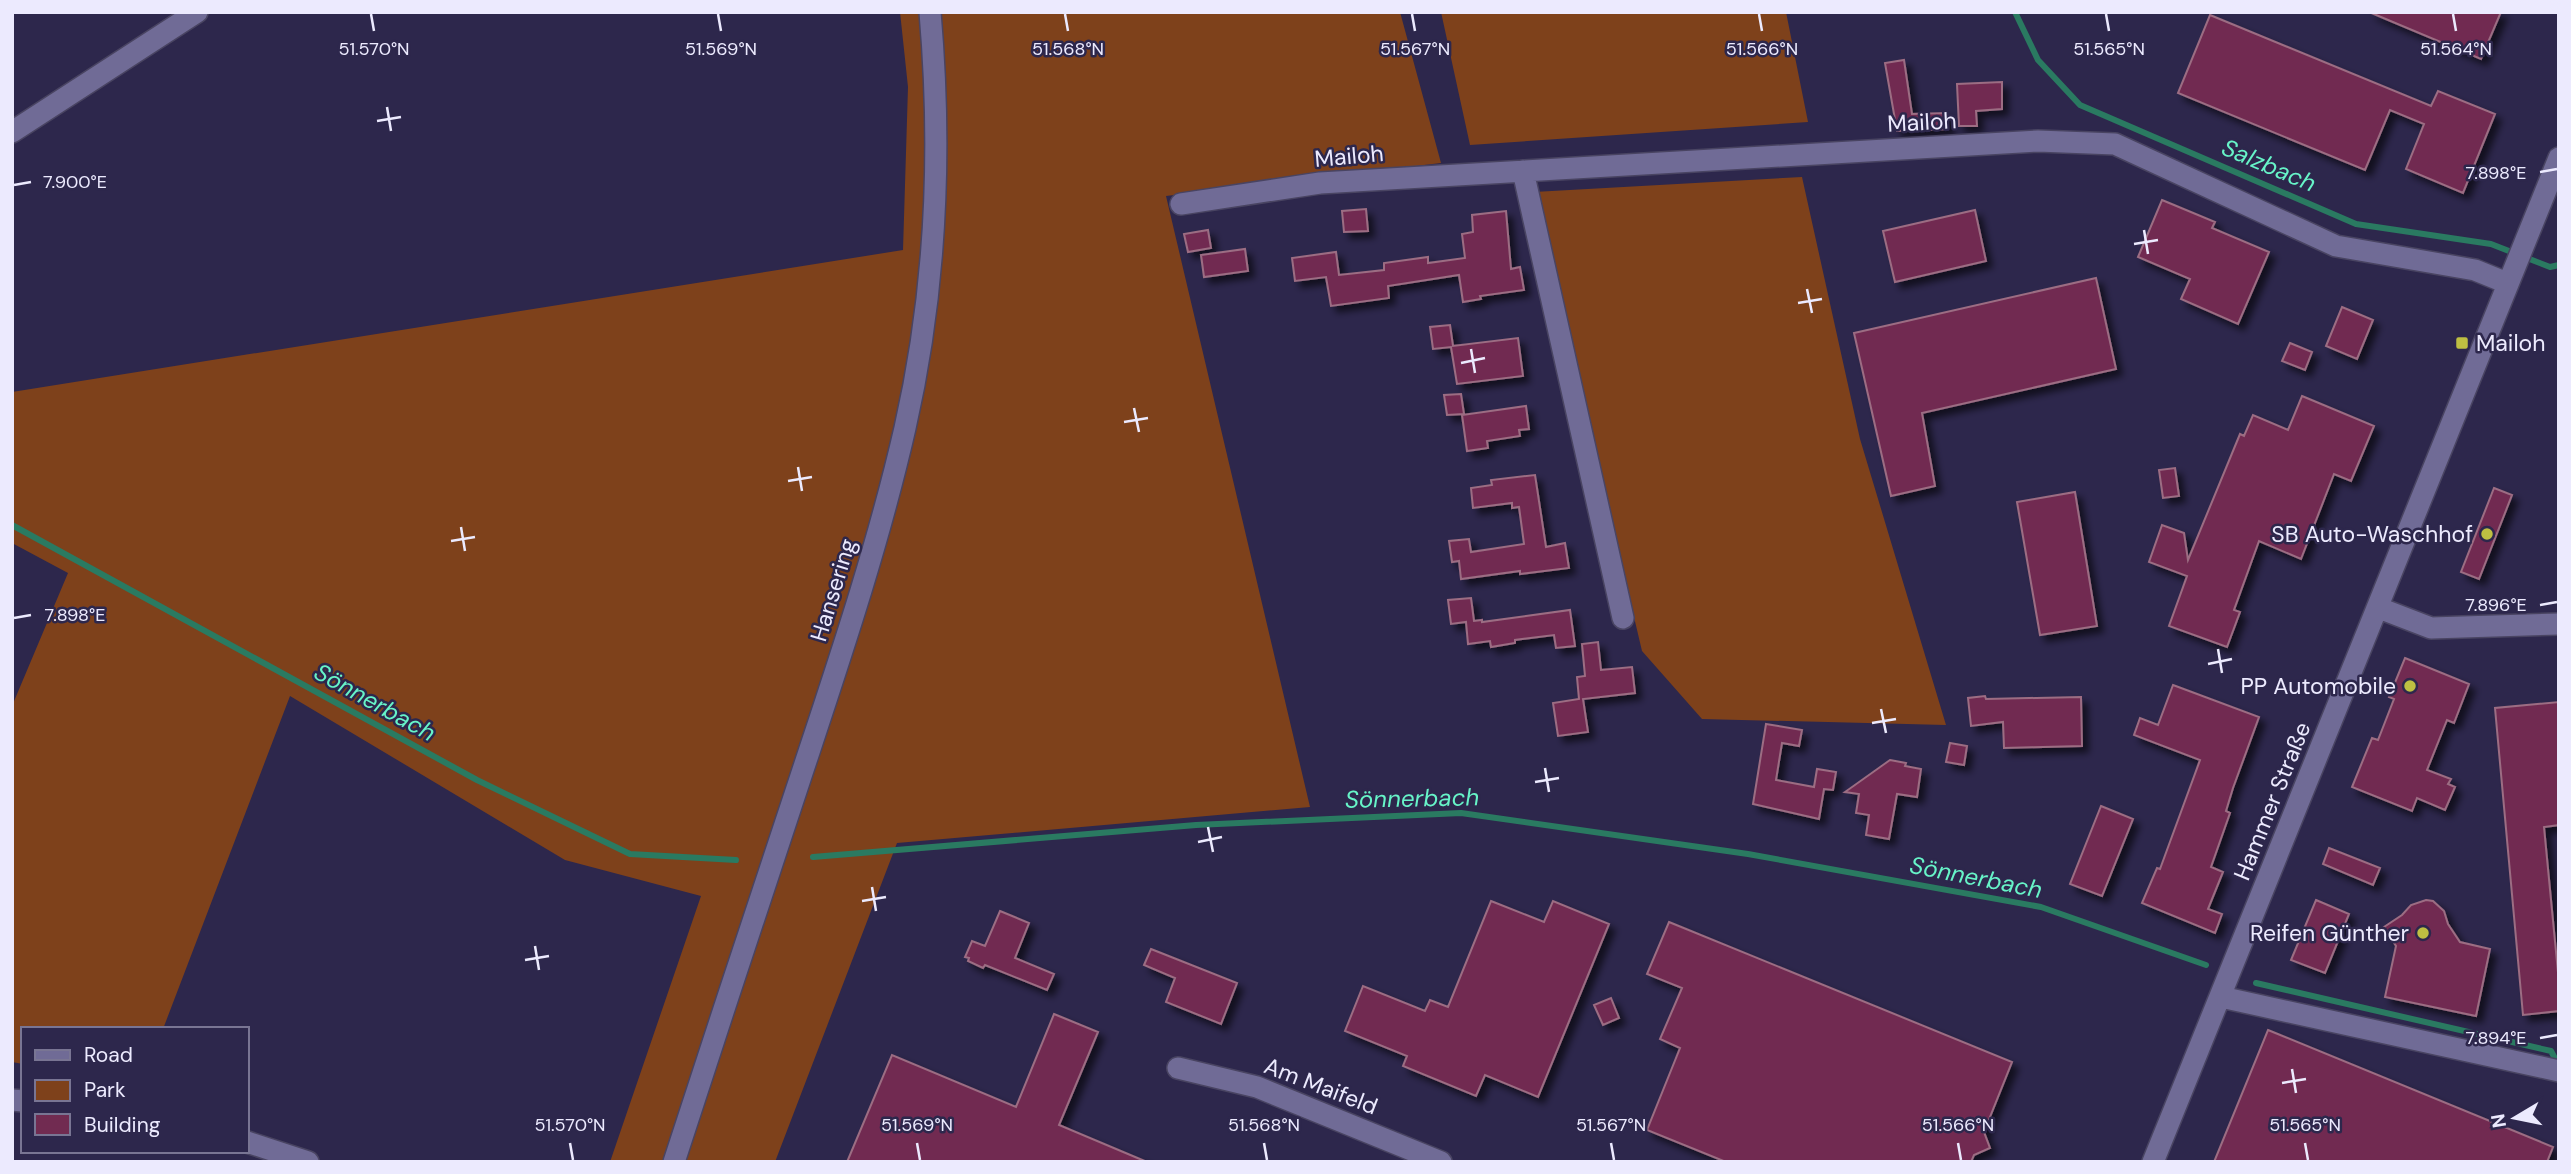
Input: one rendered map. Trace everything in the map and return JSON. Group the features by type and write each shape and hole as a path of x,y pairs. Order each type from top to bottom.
{"street":[{"path":"12,131 197,12"},
{"name":"Hansering","path":"674,1162 855,611 906,426 923,325 933,238 937,150 930,12"},
{"name":"Mailoh","path":"1181,204 1320,183 2038,141 2115,144 2336,246 2510,277"},
{"name":"Hammer Straße","path":"2153,1162 2559,158"},
{"path":"1523,171 1623,618"},
{"path":"2379,608 2431,628 2559,624"},
{"path":"2221,997 2559,1071"},
{"name":"Am Maifeld","path":"1178,1068 1257,1087 1441,1162"},
{"path":"248,1142 308,1162"}],"green space":[{"path":"900,12 1400,12 1441,163 1166,196 1310,807 897,843 775,1162 610,1162 701,896 565,860 290,696 164,1027 21,1027 21,1064 12,1062 12,706 68,573 12,543 12,392 903,250 908,87"},
{"path":"1441,12 1786,12 1808,122 1470,145"},
{"path":"1802,177 1860,439 1946,725 1702,719 1642,651 1534,192"}],"building":[{"path":"2369,12 2501,12 2481,59"},
{"path":"2210,15 2431,106 2438,91 2495,114 2463,193 2406,169 2424,124 2390,110 2365,170 2178,93"},
{"path":"1904,60 1912,114 1947,113 1948,129 1897,131 1885,63"},
{"path":"2002,82 2002,109 1976,111 1977,126 1959,126 1957,84"},
{"path":"2162,200 2215,222 2212,228 2269,252 2238,324 2181,299 2190,279 2138,257"},
{"path":"1366,209 1368,231 1344,232 1342,211"},
{"path":"1975,210 1986,261 1895,282 1883,231"},
{"path":"1506,211 1511,269 1520,267 1524,290 1480,296 1481,299 1463,302 1459,275 1388,286 1389,298 1331,306 1326,277 1295,281 1292,258 1336,252 1339,275 1384,270 1384,263 1428,257 1428,263 1465,258 1462,234 1473,232 1472,215"},
{"path":"1208,230 1211,248 1188,252 1184,234"},
{"path":"1245,249 1248,271 1204,277 1201,255"},
{"path":"2096,278 2116,369 1922,413 1935,486 1891,496 1854,333"},
{"path":"2342,307 2373,320 2357,359 2326,346"},
{"path":"1450,325 1453,346 1518,338 1523,376 1457,384 1451,347 1433,349 1430,327"},
{"path":"2290,343 2312,352 2305,370 2282,361"},
{"path":"1461,394 1464,414 1447,415 1444,395"},
{"path":"2302,396 2374,426 2351,481 2334,474 2301,559 2259,541 2234,610 2240,612 2227,647 2169,626 2187,576 2149,562 2162,525 2184,533 2188,560 2240,434 2244,436 2253,415 2288,430"},
{"path":"1526,406 1529,429 1519,430 1520,436 1487,441 1488,448 1467,451 1462,415"},
{"path":"2175,468 2179,496 2163,498 2159,470"},
{"path":"1535,475 1546,547 1565,543 1569,568 1461,579 1459,561 1452,562 1449,541 1469,539 1471,552 1524,544 1519,507 1512,508 1512,503 1473,508 1471,488 1492,485 1491,480"},
{"name":"SB Auto-Waschhof","path":"2494,488 2512,495 2479,579 2461,572"},
{"path":"2075,492 2097,626 2040,635 2017,502"},
{"path":"1471,598 1474,621 1482,622 1570,610 1575,646 1556,648 1554,635 1515,640 1515,643 1491,647 1490,641 1468,644 1466,622 1451,624 1448,600"},
{"path":"1598,642 1601,670 1632,667 1635,693 1583,699 1588,732 1558,736 1553,703 1579,699 1577,677 1585,676 1582,644"},
{"path":"2405,658 2469,684 2454,723 2447,720 2427,770 2451,779 2448,784 2455,787 2445,810 2417,798 2412,811 2352,787 2372,738 2378,740 2394,699 2389,697"},
{"path":"2173,685 2259,717 2233,788 2226,811 2230,813 2211,867 2223,872 2208,909 2222,914 2215,933 2142,903 2157,868 2160,869 2200,760 2134,735 2140,718 2158,725"},
{"path":"1985,696 1986,699 2081,697 2082,746 2004,748 2003,722 1971,726 1968,698"},
{"path":"2559,702 2559,825 2544,827 2559,983 2559,1011 2523,1015 2495,708"},
{"path":"1766,724 1802,730 1799,746 1782,743 1776,780 1814,787 1817,769 1836,772 1833,790 1824,789 1819,819 1753,804"},
{"path":"1950,743 1967,746 1964,765 1946,762"},
{"path":"1890,760 1921,769 1917,797 1897,794 1889,839 1866,835 1869,815 1856,813 1859,794 1845,792"},
{"path":"2101,806 2133,819 2102,896 2070,884"},
{"path":"2329,848 2380,868 2373,885 2323,864"},
{"path":"2316,900 2349,914 2325,973 2291,960"},
{"path":"2426,900 2433,901 2444,911 2448,924 2460,942 2490,949 2476,1016 2385,997 2396,946 2384,927 2411,905"},
{"path":"1491,901 1544,922 1553,901 1609,924 1538,1097 1485,1075 1476,1096 1403,1066 1407,1056 1345,1031 1363,986 1425,1011 1430,1000 1448,1007"},
{"path":"1000,911 1029,923 1015,958 1054,974 1047,990 985,965 983,968 965,957 972,941 985,946"},
{"path":"1669,922 2012,1062 1984,1132 1990,1148 1974,1155 1971,1162 1726,1162 1647,1130 1680,1048 1660,1039 1682,988 1647,974"},
{"path":"1151,949 1237,983 1221,1024 1166,1002 1175,978 1144,965"},
{"path":"1611,998 1619,1018 1603,1025 1594,1005"},
{"path":"1054,1014 1098,1032 1059,1125 1147,1162 847,1162 892,1055 1016,1107"},
{"path":"2268,1030 2553,1147 2547,1162 2214,1162"}],"waterway":[{"name":"Salzbach","path":"2015,12 2038,60 2080,105 2356,224 2491,244 2550,267 2559,265"},
{"name":"Sönnerbach","path":"12,525 477,780 630,854 736,860"},
{"name":"Sönnerbach","path":"813,857 1196,825 1461,813 1748,854 2041,907 2206,965"},
{"name":"Sönnerbach","path":"2256,983 2551,1051 2559,1066"}],"place":[{"name":"Mailoh","path":"2462,343"},
{"name":"SB Auto-Waschhof","path":"2487,534"},
{"name":"PP Automobile","path":"2410,686"},
{"name":"Reifen Günther","path":"2423,933"}]}
